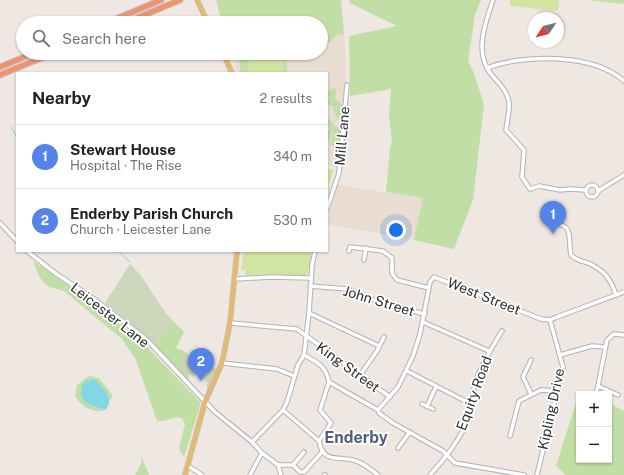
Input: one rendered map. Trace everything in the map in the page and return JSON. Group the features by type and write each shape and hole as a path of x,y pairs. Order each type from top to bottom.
{"highway":[{"path":"123,16 161,0"},
{"path":"142,16 180,0"},
{"path":"0,67 17,60"},
{"path":"0,75 36,60"}],"main road":[{"path":"197,0 205,16"},
{"path":"226,60 232,72"},
{"path":"185,475 206,402 222,363 230,323 235,279 236,252"}],"street":[{"path":"493,0 482,44 484,61 487,68 506,94 509,103 506,130 524,150 522,177 530,189 539,186 560,190 585,190"},
{"path":"487,68 512,62 543,59 572,60 595,65 614,73 624,81"},
{"name":"Mill Lane","path":"328,206 339,173 347,85"},
{"path":"585,190 588,196 592,198 597,195 598,191 624,176"},
{"path":"585,190 592,184 596,186 598,191"},
{"path":"548,222 560,224 566,227 570,234 571,255 576,260 599,269 611,282 616,295"},
{"path":"0,223 16,240"},
{"path":"349,251 350,247 383,250 392,258 392,273 397,280 429,288 425,314 414,356 407,371 390,397 378,410"},
{"path":"364,260 366,248"},
{"name":"Leicester Lane","path":"28,252 55,273 94,299 146,340 225,420 252,442 262,453 278,465"},
{"path":"252,442 283,410 287,402 294,376 304,355 309,313 310,278 315,252"},
{"path":"235,279 271,277 310,278"},
{"name":"West Street","path":"429,288 433,278 436,277 535,318 550,320"},
{"name":"John Street","path":"310,286 347,289 384,304 425,314"},
{"path":"550,320 624,292"},
{"path":"309,313 380,346"},
{"name":"Kipling Drive","path":"537,475 563,367 550,320"},
{"path":"423,322 489,351"},
{"name":"King Street","path":"230,323 297,329 390,397"},
{"name":"Equity Road","path":"430,475 447,455 464,427 470,412 476,381 489,351 502,331"},
{"path":"597,391 605,348 610,336 614,334 624,335"},
{"path":"360,375 380,346 384,337"},
{"path":"560,355 592,346 605,348"},
{"path":"304,355 323,366 329,382 320,410 331,425 319,440"},
{"path":"531,360 523,377 531,394"},
{"path":"222,363 277,369 294,376"},
{"path":"407,371 471,404"},
{"path":"329,382 378,410 382,416 443,450 452,461 459,465 524,475"},
{"path":"598,386 606,391"},
{"path":"427,406 436,387"},
{"path":"510,436 519,401 541,390 557,391"},
{"path":"612,394 618,395"},
{"path":"422,404 434,409"},
{"path":"283,410 319,440 323,452 335,459 356,460 378,475"},
{"path":"398,448 410,432"},
{"path":"293,465 304,452"},
{"path":"281,475 278,465 293,465 303,473 316,460 319,454 323,452"},
{"path":"250,475 262,453"},
{"path":"316,460 320,463"},
{"path":"188,466 202,475"},
{"path":"493,475 494,470"}],"shaded area":[{"path":"216,0 341,0 346,59 346,85 339,158 336,169 328,164 328,72 237,72 233,60 328,60 328,16 220,16"},
{"path":"337,185 424,198 414,240 328,224"}],"green space":[{"path":"216,0 341,0 344,34 336,35 328,43 328,16 220,16"},
{"path":"349,0 481,0 475,15 468,61 474,73 484,105 473,200 454,249 414,240 423,198 386,192 390,148 392,142 389,116 391,89 350,96 349,36 397,26 350,3"},
{"path":"510,0 559,0 558,11 510,6"},
{"path":"588,0 624,0 624,4"},
{"path":"239,60 248,60 249,72 241,72"},
{"path":"248,60 283,60 284,72 249,72"},
{"path":"283,60 286,60 287,72 284,72"},
{"path":"333,88 337,90 335,99 344,106 343,124 336,116 333,106 328,104 328,91"},
{"path":"328,118 334,124 328,145 328,130 330,129 328,126"},
{"path":"334,126 343,129 339,157 335,156 335,147 330,145"},
{"path":"328,168 334,170 328,187"},
{"path":"244,252 312,252 308,273 304,276 272,274 245,275 245,270 241,270"},
{"path":"33,261 94,303 143,343 201,403 184,457 179,449 185,424 182,418 157,421 136,360 122,339 64,291 49,287 40,278"},
{"path":"130,264 142,277 173,321 154,346 136,328 105,303"},
{"path":"173,321 184,332 176,348 188,353 189,383 154,346"},
{"path":"182,354 217,369 208,390 206,385 208,384 201,374 198,373 193,377 188,373 186,377 181,373"},
{"path":"89,376 99,378 113,396 110,400 108,396 85,382 81,390 83,397 86,403 105,410 97,411 88,408 77,399 75,395 77,385"},
{"path":"576,403 576,463 612,463 612,405 624,411 624,475 566,475 556,466"},
{"path":"140,453 149,475 135,475 142,462"}],"water":[{"path":"94,379 104,389 109,397 108,406 105,410 86,403 83,399 81,388 85,382"}],"waterway":[{"path":"11,127 16,135"},
{"path":"119,252 130,262"}],"place":[{"name":"Stewart House","path":"553,234"},
{"name":"Enderby Parish Church","path":"201,381"}],"district":[{"name":"Enderby","path":"356,437"}]}
